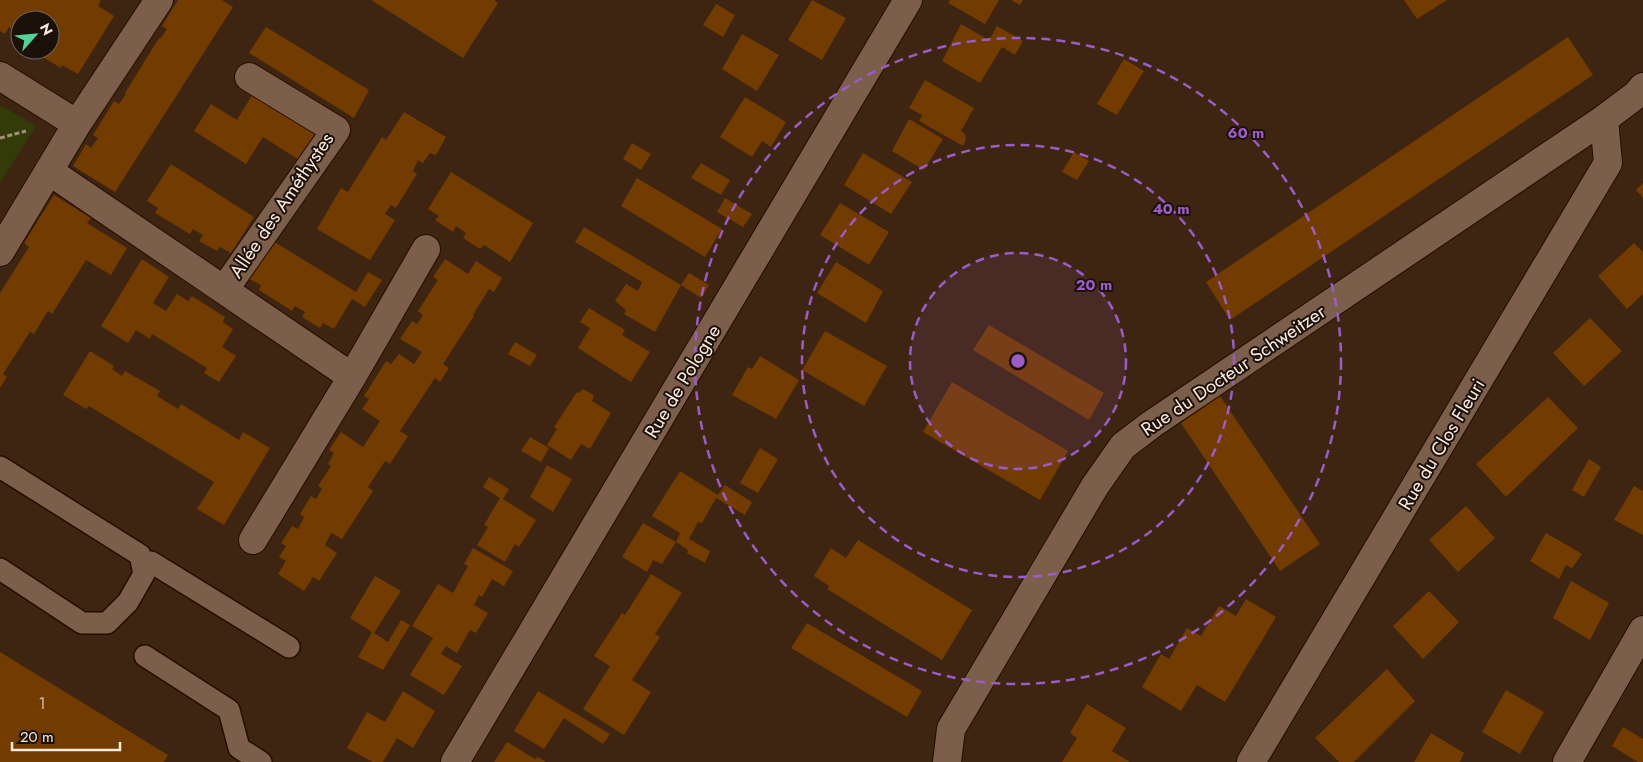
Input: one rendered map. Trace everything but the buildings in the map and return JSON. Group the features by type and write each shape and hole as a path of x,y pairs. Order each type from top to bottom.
{"street":[{"path":"0,252 77,124 159,0"},
{"name":"Rue de Pologne","path":"455,762 908,0"},
{"path":"0,76 77,124"},
{"name":"Allée des Améthystes","path":"224,290 336,130 249,77"},
{"name":"Rue du Docteur Schweitzer","path":"947,762 946,757 951,730 1096,486 1123,446 1152,424 1604,119 1636,95 1643,87"},
{"name":"Rue du Clos Fleuri","path":"1251,762 1608,163 1604,119"},
{"name":"Allée des Améthystes","path":"49,172 352,378"},
{"path":"253,540 352,378 426,248"},
{"path":"1567,762 1643,630"}],"lane":[{"path":"0,467 140,555 144,574 128,602 107,623 82,622 0,569"},
{"path":"142,564 151,562 289,647"},
{"path":"145,656 229,710 239,748 261,762"}],"green space":[{"path":"0,105 36,126 0,183"}]}
